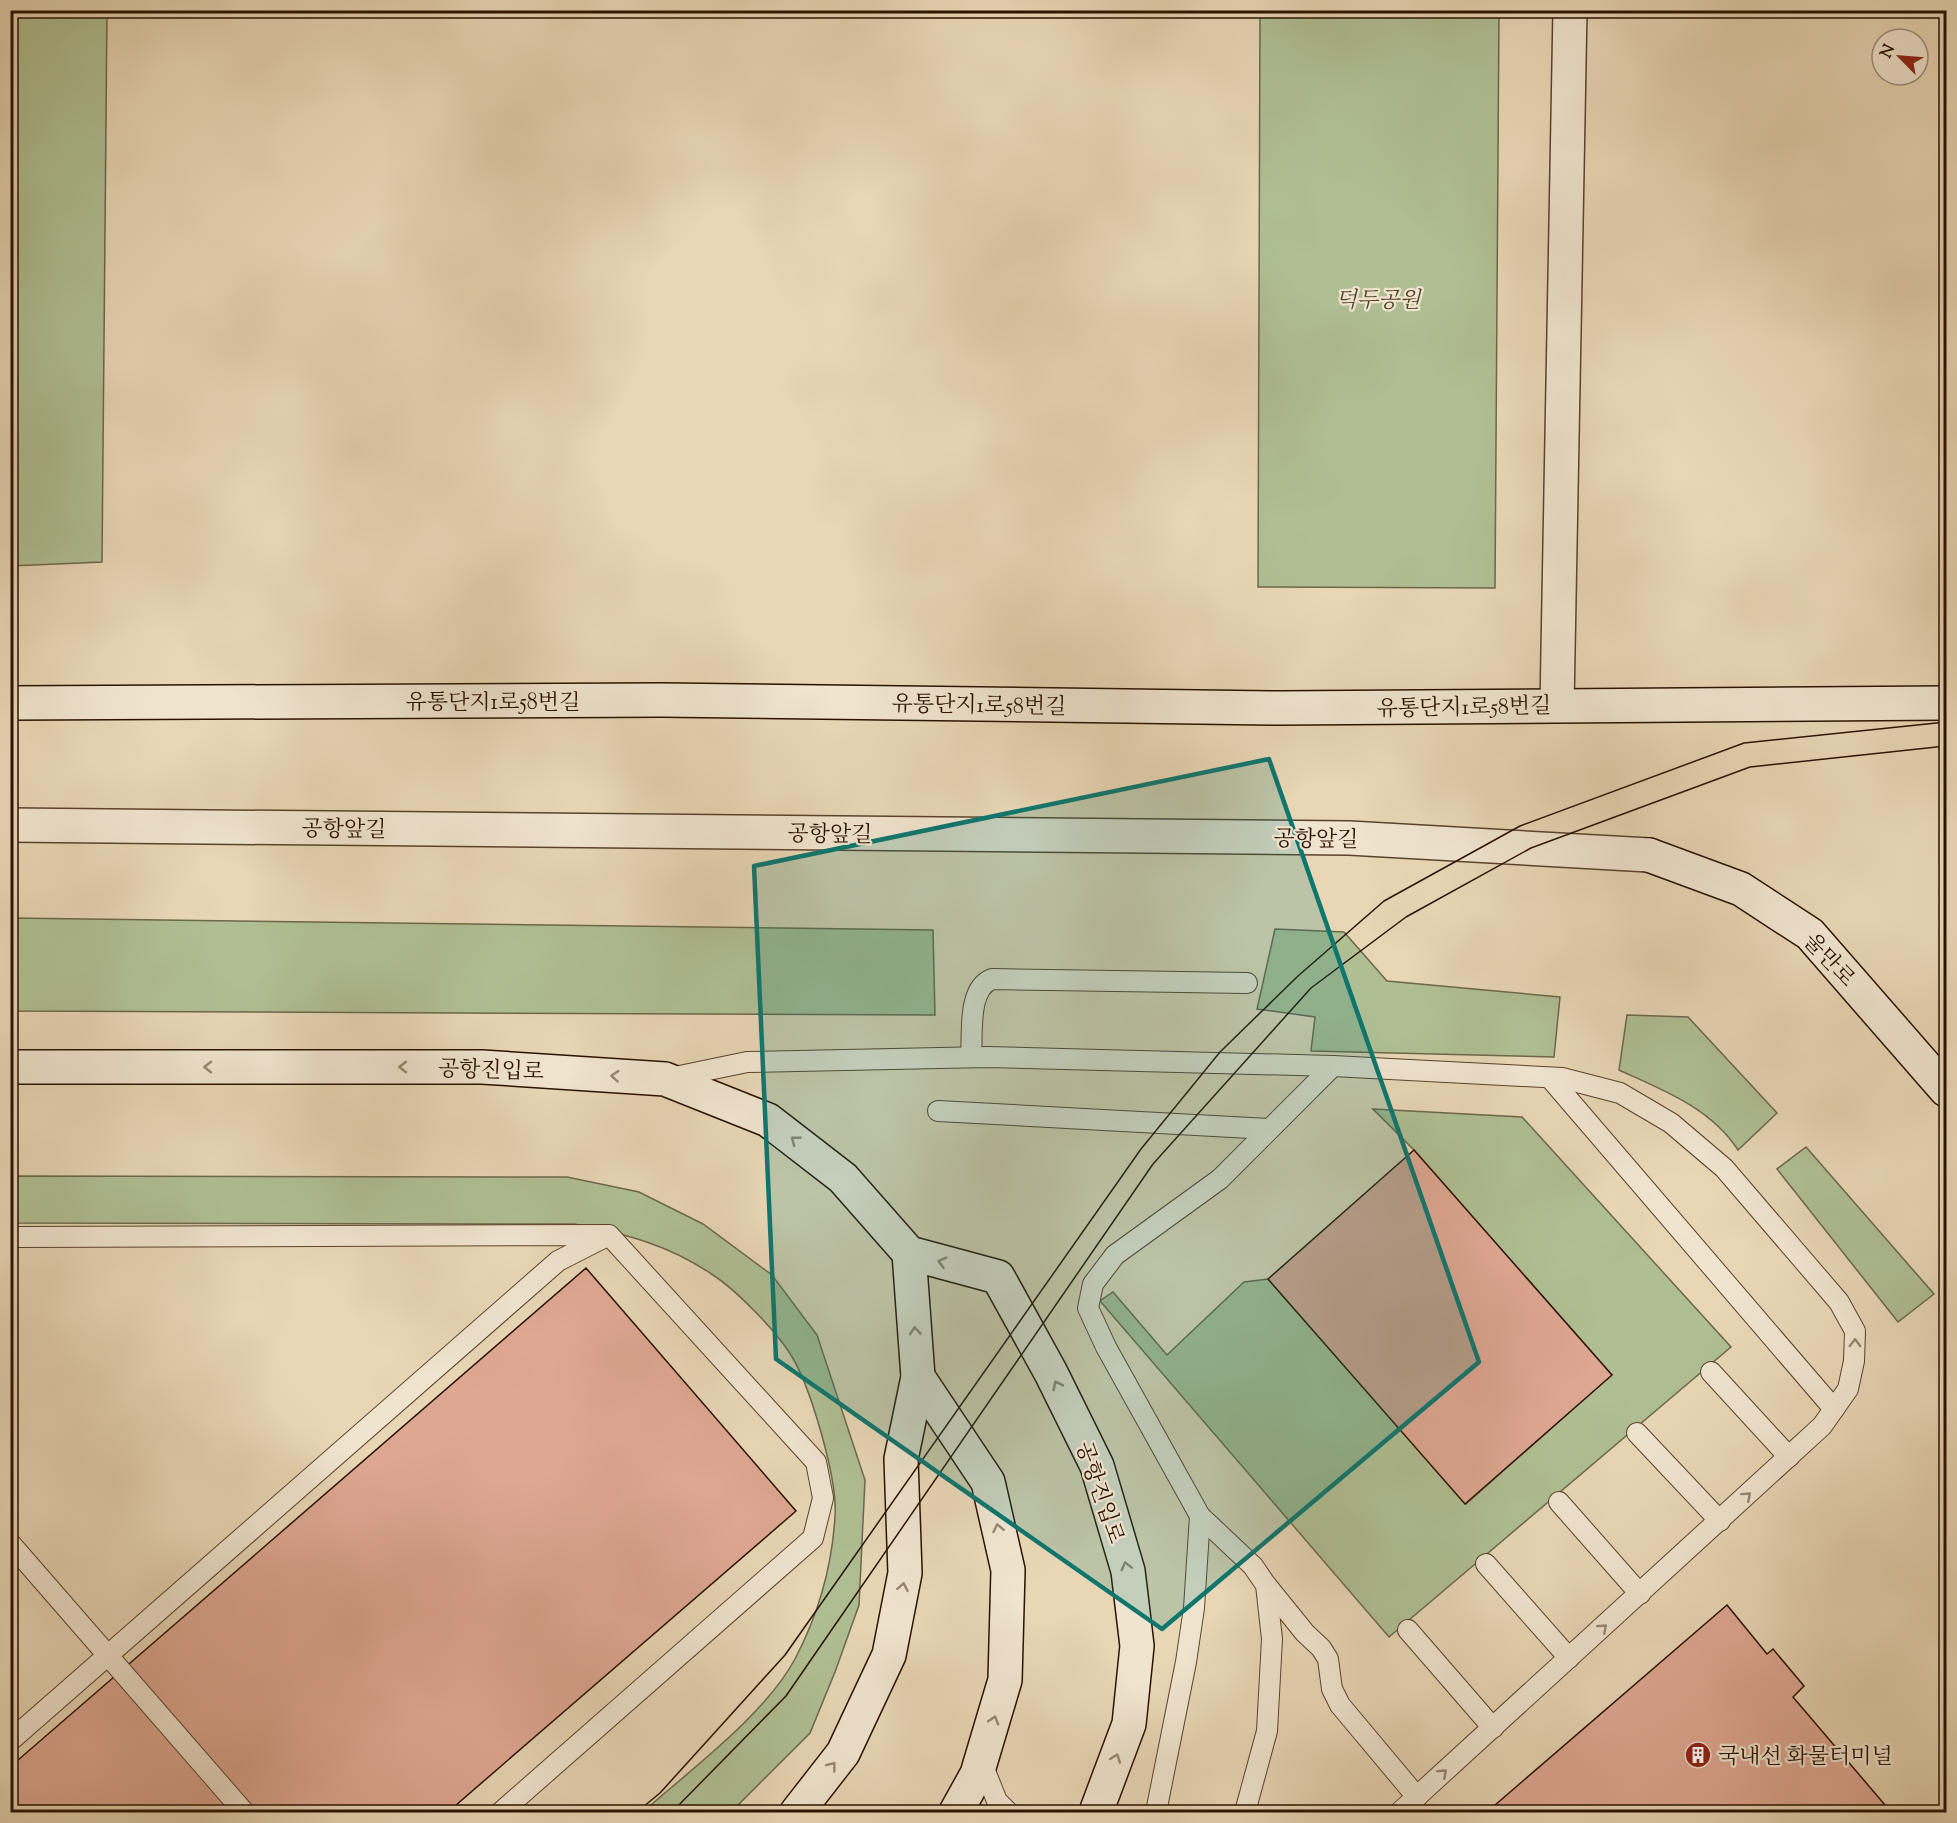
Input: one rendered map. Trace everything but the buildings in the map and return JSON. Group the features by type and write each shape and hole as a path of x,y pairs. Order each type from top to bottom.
{"street":[{"path":"1557,705 1570,10"},
{"name":"유통단지1로58번길","path":"10,703 662,700 1280,708 1947,703"},
{"name":"공항앞길","path":"10,825 1349,838 1649,855"},
{"name":"울만로","path":"1649,855 1741,889 1810,934 1947,1090"},
{"name":"공항진입로","path":"10,1067 482,1067 665,1079 768,1120 843,1178 909,1253 999,1277 1051,1373 1097,1466 1128,1571 1137,1646 1129,1724 1096,1812"},
{"path":"797,1812 843,1753 889,1655 905,1573 901,1459 918,1377 909,1253"},
{"path":"918,1377 988,1482 1008,1570 1005,1680 981,1761 956,1812"}],"lane":[{"path":"971,1057 978,989 992,978 1247,983"},
{"path":"665,1079 747,1062 971,1057 1333,1066 1550,1078 1620,1093 1671,1123 1724,1168 1839,1302 1855,1331 1854,1361 1848,1389 1822,1426 1400,1812"},
{"path":"1333,1066 1220,1179 1115,1255 1093,1284 1088,1308 1106,1347 1200,1516 1253,1566 1266,1585 1328,1659 1332,1689 1340,1705 1417,1797"},
{"path":"1550,1078 1834,1409"},
{"path":"938,1111 1269,1129"},
{"path":"10,1240 14,1237 609,1234 816,1462 823,1498 813,1538 501,1812"},
{"path":"10,1741 558,1261 609,1234"},
{"path":"1712,1372 1789,1457"},
{"path":"1637,1433 1719,1521"},
{"path":"1559,1502 1640,1594"},
{"path":"1156,1812 1186,1662 1194,1608 1200,1516"},
{"path":"10,1543 244,1812"},
{"path":"1486,1564 1569,1658"},
{"path":"1245,1812 1267,1731 1272,1639 1266,1585"},
{"path":"1408,1630 1493,1728"},
{"path":"981,1761 998,1801 1008,1812"}],"highlighted area":[{"path":"1269,759 1479,1362 1162,1629 776,1359 754,866"}],"green space":[{"path":"10,11 107,11 102,562 11,566"},
{"name":"덕두공원","path":"1260,11 1499,11 1495,588 1258,587"},
{"path":"11,918 933,930 935,1015 11,1011"},
{"path":"1275,929 1344,932 1387,981 1560,997 1554,1057 1311,1051 1315,1017 1257,1009"},
{"path":"1627,1015 1688,1017 1777,1113 1738,1150 1727,1135 1700,1112 1669,1093 1619,1070"},
{"path":"1373,1109 1522,1117 1731,1347 1389,1637 1100,1301 1113,1292 1167,1355 1244,1282 1268,1279 1466,1504 1611,1375 1414,1150"},
{"path":"1806,1147 1934,1294 1898,1322 1777,1169"},
{"path":"11,1176 567,1177 639,1192 703,1224 772,1275 817,1335 865,1480 859,1605 810,1733 731,1812 643,1812 725,1741 765,1701 782,1680 811,1625 831,1554 835,1517 832,1480 814,1408 797,1366 789,1352 764,1321 713,1275 680,1256 647,1242 575,1224 11,1223"}],"tram line":[{"path":"637,1812 660,1793 785,1655 1141,1149 1220,1052 1298,976 1384,901 1520,826 1744,743 1946,722"},
{"path":"672,1812 786,1696 1153,1164 1311,988 1406,917 1531,848 1750,767 1946,746"}],"place":[{"name":"국내선 화물터미널","path":"1698,1755"}]}
